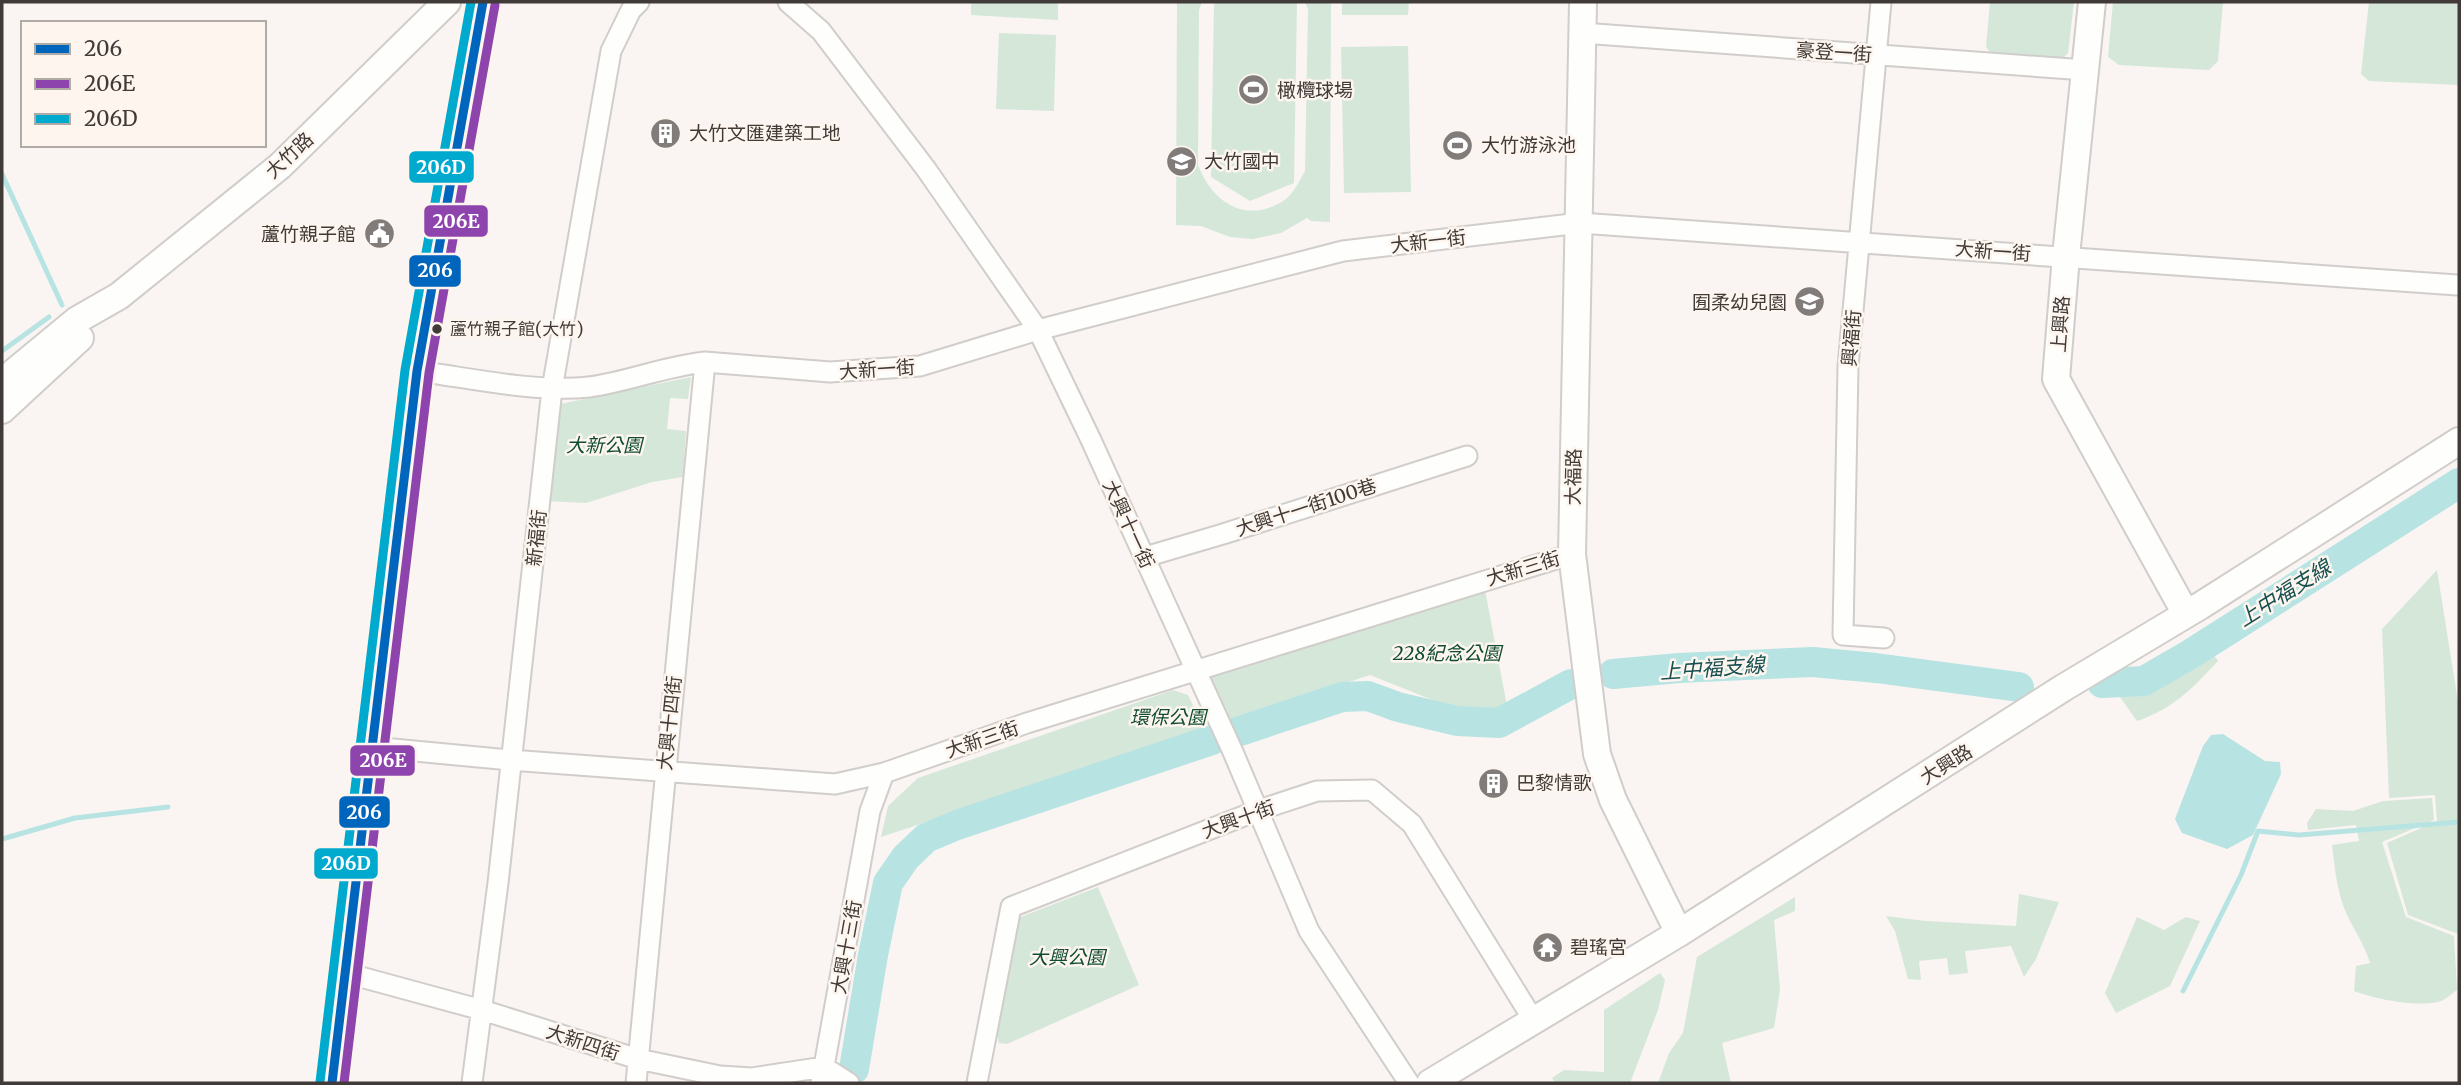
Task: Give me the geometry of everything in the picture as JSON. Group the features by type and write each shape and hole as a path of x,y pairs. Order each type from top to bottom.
{"street":[{"name":"大竹路","path":"2,410 71,348 119,296 280,166 447,2"},
{"path":"332,1083 417,371 484,2"},
{"name":"新福街","path":"472,1083 552,389 611,51 631,10 639,2"},
{"name":"大興十一街","path":"788,2 821,31 926,169 1038,330 1145,557 1259,810 1309,931 1409,1083"},
{"name":"大福路","path":"1583,2 1572,554 1597,754 1613,800 1679,933"},
{"name":"興福街","path":"1881,2 1846,406 1843,635 1884,638"},
{"name":"上興路","path":"2092,2 2056,379 2186,614"},
{"name":"豪登一街","path":"1583,33 2085,69"},
{"name":"大新一街","path":"417,371 552,389 590,387 705,362 830,372 920,366 1038,330 1343,251 1580,223 2458,280"},
{"name":"大竹路","path":"2,382 77,320 119,296"},
{"name":"大興十四街","path":"636,1083 705,362"},
{"name":"大興路","path":"1430,1083 1679,933 2063,688 2459,442"},
{"name":"大興十一街100巷","path":"1145,557 1467,456"},
{"name":"大新三街","path":"372,747 835,784 884,773 1027,723 1572,554"},
{"name":"大興十三街","path":"822,1075 870,811 884,773"},
{"path":"835,784 852,787 863,796 870,811"},
{"name":"大興十街","path":"977,1083 1011,907 1259,810 1317,791 1372,790 1412,824 1534,1021"},
{"name":"大新四街","path":"346,973 482,1010 638,1059 720,1076 752,1078 822,1075"},
{"path":"822,1075 849,1083"}],"green space":[{"path":"971,2 1058,2 1058,20 971,15"},
{"path":"1177,2 1202,2 1199,10 1198,165 1204,178 1220,198 1231,205 1254,211 1268,208 1286,199 1305,171 1308,9 1305,2 1331,2 1330,222 1311,221 1307,218 1281,233 1253,239 1230,237 1201,226 1176,225"},
{"name":"橄欖球場","path":"1297,2 1294,183 1250,201 1211,177 1214,4"},
{"path":"1342,2 1409,2 1408,15 1342,15"},
{"path":"1990,2 2074,2 2068,53 2061,60 1993,56 1986,47"},
{"path":"2113,2 2223,2 2218,61 2209,70 2119,65 2108,57"},
{"path":"2369,2 2459,2 2459,85 2369,81 2361,74"},
{"path":"999,33 1056,35 1054,111 996,109"},
{"path":"1408,46 1411,192 1344,193 1341,47"},
{"name":"大新公園","path":"691,377 688,399 670,398 667,429 686,431 683,477 652,482 586,503 546,501 560,404"},
{"path":"2437,570 2459,708 2458,934 2408,915 2387,843 2437,821 2435,795 2389,798 2382,629"},
{"name":"228紀念公園","path":"1485,590 1507,706 1488,713 1465,713 1370,675 1224,723 1208,692 1213,674"},
{"path":"2203,639 2218,661 2172,704 2137,721 2115,690"},
{"name":"環保公園","path":"1173,690 1188,695 1205,730 881,837 888,806 918,778"},
{"path":"2432,798 2434,820 2382,842 2406,917 2454,936 2457,990 2440,1001 2418,1004 2354,991 2356,966 2370,963 2341,900 2332,845 2359,841 2356,825 2308,830 2307,823 2316,809 2353,811 2383,801"},
{"name":"大興公園","path":"1098,887 1139,985 1007,1044 999,1043 997,1035 1018,918"},
{"path":"2019,894 2059,902 2036,959 2024,977 2011,946 1965,951 1968,973 1949,975 1947,958 1919,961 1921,980 1908,979 1895,931 1886,916 2016,926"},
{"path":"1795,897 1795,911 1774,920 1780,990 1774,1028 1722,1043 1731,1083 1658,1083 1669,1053 1683,1033 1697,957"},
{"path":"2137,917 2164,930 2186,917 2200,921 2170,986 2116,1013 2105,993"},
{"path":"1660,973 1665,980 1658,1010 1630,1083 1555,1083 1552,1078 1564,1070 1604,1072 1604,1010"}],"water":[{"path":"2223,734 2265,761 2280,762 2281,774 2253,835 2227,849 2182,833 2175,819 2203,746 2211,735"}],"waterway":[{"path":"2,174 62,305"},
{"path":"2,351 49,317"},
{"name":"上中福支線","path":"2102,683 2144,681 2459,483"},
{"name":"上中福支線","path":"1613,674 1813,662 2019,687"},
{"path":"1234,733 1342,697 1368,696 1398,707 1457,721 1499,723 1571,684"},
{"path":"854,1069 888,883 906,857 926,838 957,825 1212,740"},
{"path":"2,839 75,818 168,807"},
{"path":"2183,991 2241,875 2258,831 2299,835 2459,822"}],"transit line":[{"name":"206D","path":"320,1082 405,370 471,2"},
{"name":"206","path":"332,1083 417,371 483,2"},
{"name":"206E","path":"344,1083 429,373 495,5"}],"place":[{"name":"橄欖球場","path":"1254,90"},
{"name":"大竹文匯建築工地","path":"666,133"},
{"name":"大竹游泳池","path":"1458,145"},
{"name":"大竹國中","path":"1181,161"},
{"name":"蘆竹親子館","path":"379,234"},
{"name":"囿柔幼兒園","path":"1810,302"},
{"name":"蘆竹親子館(大竹)","path":"437,329"},
{"name":"巴黎情歌","path":"1493,783"},
{"name":"碧瑤宮","path":"1547,947"}]}
